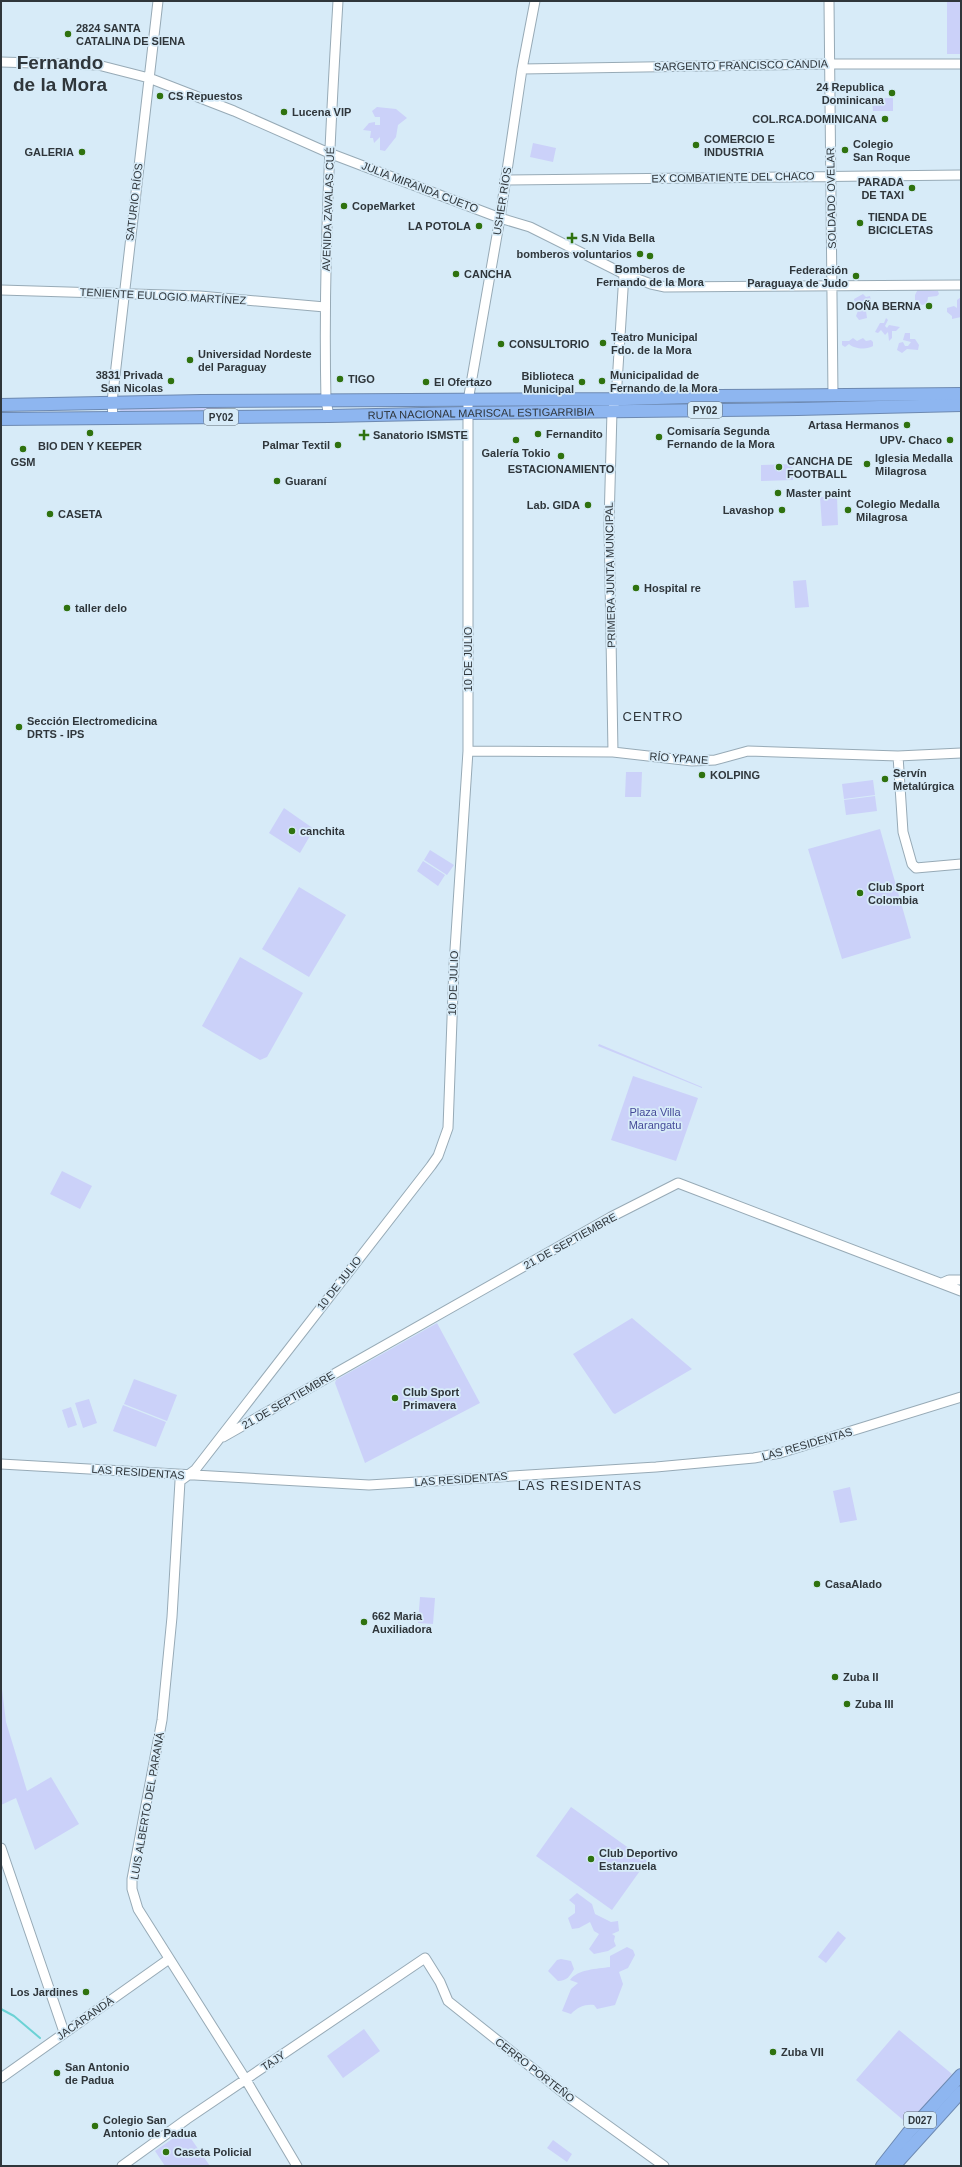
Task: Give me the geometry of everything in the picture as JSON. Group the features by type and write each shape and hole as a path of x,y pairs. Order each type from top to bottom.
{"highway":[{"name":"RUTA NACIONAL MARISCAL ESTIGARRIBIA","path":"1,418 329,416 616,398 961,394"},
{"path":"815,396 816,408"},
{"name":"RUTA NACIONAL MARISCAL ESTIGARRIBIA","path":"1,405 112,402 326,401 612,411 961,405"},
{"name":"D027","path":"882,2166 908,2133 961,2075"},
{"name":"D027","path":"894,2166 961,2092"}],"street":[{"name":"SATURIO RÍOS","path":"112,418 112,402 124,292 158,1"},
{"name":"AVENIDA ZAVALAS CUÉ","path":"329,416 326,401 326,307 329,153 338,1"},
{"name":"USHER RÍOS","path":"468,407 500,218 522,68 535,1"},
{"name":"SOLDADO OVELAR","path":"829,1 833,395"},
{"name":"JULIA MIRANDA CUETO","path":"1,62 98,65 150,78 234,110 329,153 500,218 530,227 624,274 651,284 665,287 961,285"},
{"name":"SARGENTO FRANCISCO CANDIA","path":"522,68 961,64"},
{"name":"EX COMBATIENTE DEL CHACO","path":"505,180 961,175"},
{"name":"PRIMERA JUNTA MUNCIPAL","path":"613,752 609,524 612,411 616,398 624,274"},
{"name":"TENIENTE EULOGIO MARTÍNEZ","path":"1,290 124,292 200,296 326,307"},
{"name":"10 DE JULIO","path":"186,1476 195,1470 431,1166 443,1143 448,1128 453,971 468,750 468,407"},
{"name":"RÍO YPANE","path":"468,750 613,752 692,761 715,760 748,750 898,756 961,753"},
{"path":"898,756 903,832 909,858 916,868 961,864"},
{"name":"21 DE SEPTIEMBRE","path":"218,1440 611,1217 678,1183 961,1291"},
{"name":"21 DE SEPTIEMBRE","path":"942,1283 949,1280 961,1280"},
{"name":"LAS RESIDENTAS","path":"1,1464 118,1470 186,1476 373,1485 648,1468 754,1458 780,1453 961,1397"},
{"name":"LUIS ALBERTO DEL PARANÁ","path":"186,1476 180,1481 172,1617 160,1738 149,1785 132,1889 138,1909 246,2080 297,2166"},
{"path":"1,1848 64,2032"},
{"name":"TAJY","path":"122,2166 425,1958"},
{"name":"CERRO PORTEÑO","path":"425,1958 440,1982 448,2001 571,2099 664,2166"},
{"name":"JACARANDÁ","path":"1,2078 169,1959"}],"green space":[{"path":"947,1 961,1 961,54 947,54"},
{"path":"872,98 893,98 893,111 873,111"},
{"path":"377,107 396,109 407,118 398,125 396,137 385,151 380,150 380,137 374,143 373,138 370,138 371,131 363,130 369,123 375,122 375,125 380,125 380,117 375,117 372,111"},
{"path":"533,143 556,148 553,162 530,157"},
{"path":"918,289 938,291 939,294 937,296 928,297 927,304 922,305 915,300 915,295"},
{"path":"863,294 866,297 870,296 871,301 863,308 866,311 867,318 859,320 856,316 859,308 856,308 854,299"},
{"path":"961,297 961,317 952,319 952,316 947,312 947,308 954,306 957,308 957,300"},
{"path":"886,318 888,320 885,326 887,328 889,325 900,327 896,331 892,331 892,338 889,341 888,332 885,335 881,330 878,333 875,332 880,323 884,323"},
{"path":"905,333 910,333 910,339 915,339 919,345 918,350 907,349 902,353 897,350 899,343 903,342 905,346 908,346 911,342 903,340"},
{"path":"853,338 857,341 863,338 866,341 871,340 873,342 873,346 861,348 851,346 849,344 845,347 842,345 842,341 849,341"},
{"path":"208,407 237,410 317,410 120,411 121,408"},
{"path":"792,464 793,480 761,481 761,465"},
{"path":"837,496 838,525 822,526 820,497"},
{"path":"806,580 809,607 795,608 793,581"},
{"path":"626,772 642,772 641,797 625,797"},
{"path":"873,780 875,795 844,799 842,784"},
{"path":"875,796 877,811 846,815 844,800"},
{"name":"canchita","path":"284,808 314,829 300,853 269,833"},
{"name":"Club Sport Colombia","path":"880,829 911,938 842,959 808,849"},
{"path":"430,850 454,865 447,875 424,860"},
{"path":"423,861 445,875 438,886 417,871"},
{"path":"299,887 346,915 309,977 262,949"},
{"path":"240,957 303,993 267,1057 260,1060 202,1026"},
{"path":"599,1044 702,1087 702,1088 598,1046"},
{"name":"Plaza Villa Marangatu","path":"633,1076 698,1098 676,1161 611,1140"},
{"path":"62,1171 92,1186 80,1209 50,1194"},
{"path":"632,1318 692,1369 615,1414 573,1354"},
{"path":"437,1323 480,1403 365,1463 335,1383 336,1380"},
{"path":"134,1379 177,1395 167,1421 124,1404"},
{"path":"89,1399 97,1423 83,1428 75,1403"},
{"path":"123,1405 166,1422 156,1447 113,1431"},
{"path":"71,1407 77,1425 68,1428 62,1410"},
{"path":"850,1487 857,1520 840,1523 833,1491"},
{"path":"420,1597 435,1598 433,1624 418,1623"},
{"path":"1,1681 6,1722 27,1791 51,1777 79,1824 35,1850 16,1798 1,1805"},
{"name":"Club Deportivo Estanzuela","path":"571,1807 647,1861 612,1910 536,1856"},
{"path":"577,1893 592,1904 595,1914 611,1922 618,1921 619,1931 612,1934 615,1936 614,1941 616,1946 608,1951 594,1954 589,1949 599,1934 594,1931 590,1922 579,1928 572,1929 568,1918 575,1913 575,1905 569,1900"},
{"path":"838,1931 846,1938 826,1963 818,1957"},
{"path":"627,1947 633,1950 635,1955 628,1968 619,1972 623,1984 615,2005 597,2009 594,2005 585,2006 579,2008 571,2014 562,2011 571,1989 578,1983 570,1980 573,1976 588,1970 610,1967 610,1956"},
{"path":"561,1959 571,1961 574,1969 568,1978 558,1981 548,1971 557,1960"},
{"path":"364,2029 380,2051 343,2078 327,2056"},
{"path":"899,2030 952,2074 909,2125 856,2080"},
{"path":"185,2130 210,2166 165,2166 155,2151"},
{"path":"553,2140 572,2154 567,2162 547,2148"}],"waterway":[{"path":"1,2009 14,2016 40,2038"}],"place":[{"name":"2824 SANTA CATALINA DE SIENA","path":"68,34"},
{"name":"24 Republica Dominicana","path":"892,93"},
{"name":"CS Repuestos","path":"160,96"},
{"name":"Lucena VIP","path":"284,112"},
{"name":"COL.RCA.DOMINICANA","path":"885,119"},
{"name":"COMERCIO E INDUSTRIA","path":"696,145"},
{"name":"Colegio San Roque","path":"845,150"},
{"name":"GALERIA","path":"82,152"},
{"name":"PARADA DE TAXI","path":"912,188"},
{"name":"CopeMarket","path":"344,206"},
{"name":"TIENDA DE BICICLETAS","path":"860,223"},
{"name":"LA POTOLA","path":"479,226"},
{"name":"S.N Vida Bella","path":"572,238"},
{"name":"bomberos voluntarios","path":"640,254"},
{"name":"Bomberos de Fernando de la Mora","path":"650,256"},
{"name":"CANCHA","path":"456,274"},
{"name":"Federación Paraguaya de Judo","path":"856,276"},
{"name":"DOÑA BERNA","path":"929,306"},
{"name":"Teatro Municipal Fdo. de la Mora","path":"603,343"},
{"name":"CONSULTORIO","path":"501,344"},
{"name":"Universidad Nordeste del Paraguay","path":"190,360"},
{"name":"TIGO","path":"340,379"},
{"name":"3831 Privada San Nicolas","path":"171,381"},
{"name":"Municipalidad de Fernando de la Mora","path":"602,381"},
{"name":"El Ofertazo","path":"426,382"},
{"name":"Biblioteca Municipal","path":"582,382"},
{"name":"Artasa Hermanos","path":"907,425"},
{"name":"BIO DEN Y KEEPER","path":"90,433"},
{"name":"Fernandito","path":"538,434"},
{"name":"Sanatorio ISMSTE","path":"364,435"},
{"name":"Comisaría Segunda Fernando de la Mora","path":"659,437"},
{"name":"Galería Tokio","path":"516,440"},
{"name":"UPV- Chaco","path":"950,440"},
{"name":"Palmar Textil","path":"338,445"},
{"name":"GSM","path":"23,449"},
{"name":"ESTACIONAMIENTO","path":"561,456"},
{"name":"Iglesia Medalla Milagrosa","path":"867,464"},
{"name":"CANCHA DE FOOTBALL","path":"779,467"},
{"name":"Guaraní","path":"277,481"},
{"name":"Master paint","path":"778,493"},
{"name":"Lab. GIDA","path":"588,505"},
{"name":"Lavashop","path":"782,510"},
{"name":"Colegio Medalla Milagrosa","path":"848,510"},
{"name":"CASETA","path":"50,514"},
{"name":"Hospital re","path":"636,588"},
{"name":"taller delo","path":"67,608"},
{"name":"Sección Electromedicina DRTS - IPS","path":"19,727"},
{"name":"KOLPING","path":"702,775"},
{"name":"Servín Metalúrgica","path":"885,779"},
{"name":"canchita","path":"292,831"},
{"name":"Club Sport Colombia","path":"860,893"},
{"name":"Club Sport Primavera","path":"395,1398"},
{"name":"CasaAlado","path":"817,1584"},
{"name":"662 Maria Auxiliadora","path":"364,1622"},
{"name":"Zuba II","path":"835,1677"},
{"name":"Zuba III","path":"847,1704"},
{"name":"Club Deportivo Estanzuela","path":"591,1859"},
{"name":"Los Jardines","path":"86,1992"},
{"name":"Zuba VII","path":"773,2052"},
{"name":"San Antonio de Padua","path":"57,2073"},
{"name":"Colegio San Antonio de Padua","path":"95,2126"},
{"name":"Caseta Policial","path":"166,2152"}],"district":[{"name":"Fernando de la Mora","path":"60,73"},
{"name":"CENTRO","path":"653,716"},
{"name":"LAS RESIDENTAS","path":"580,1485"}]}
